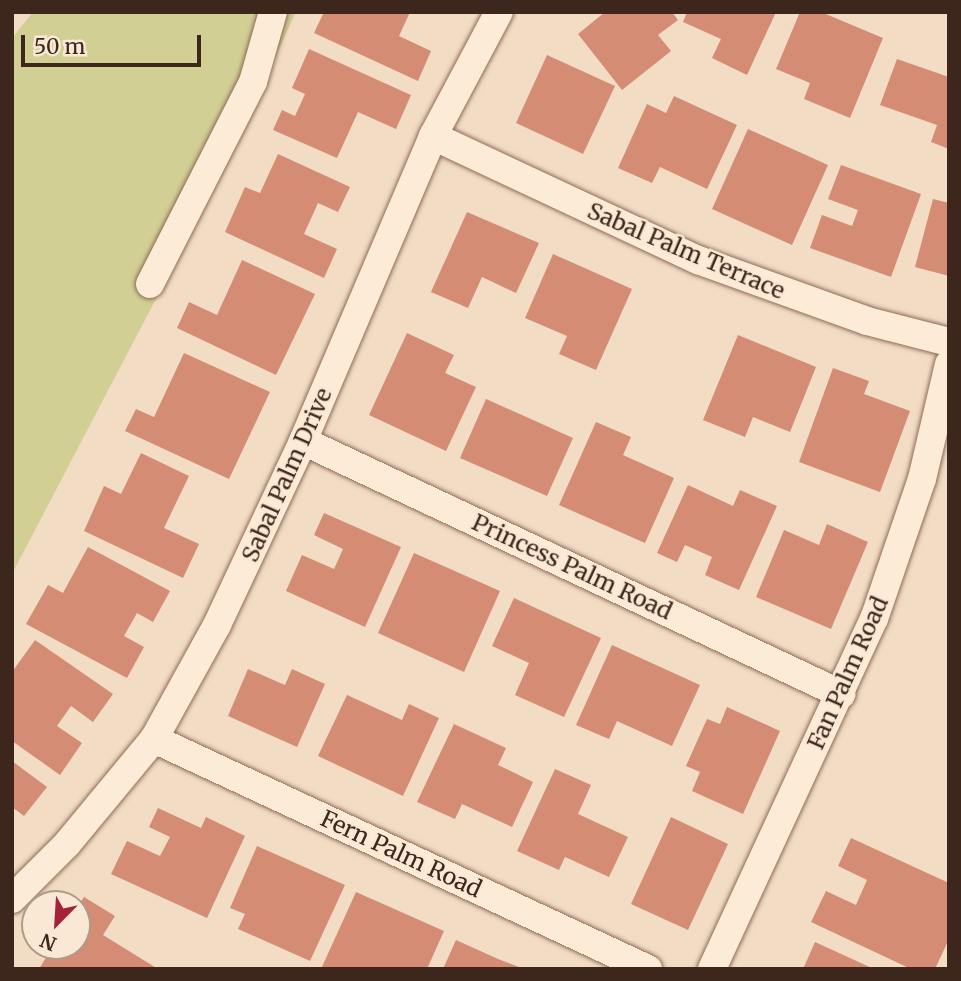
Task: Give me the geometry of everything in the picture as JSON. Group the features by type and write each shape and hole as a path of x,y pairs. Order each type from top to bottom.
{"street":[{"path":"150,284 253,82 274,12"},
{"name":"Sabal Palm Drive","path":"12,899 67,844 154,739 239,582 433,136 474,50 499,12"},
{"name":"Sabal Palm Terrace","path":"433,136 698,260 855,317 949,342"},
{"name":"Fan Palm Road","path":"712,969 841,694 905,537 949,364"},
{"name":"Princess Palm Road","path":"303,440 841,694"},
{"name":"Fern Palm Road","path":"154,739 648,969"}],"shaded area":[{"path":"33,12 296,12 225,167 12,574 12,38"}],"building":[{"path":"324,12 410,12 399,36 431,51 418,81 314,33"},
{"path":"605,12 672,12 678,20 658,35 671,51 622,90 578,34"},
{"path":"687,12 776,12 747,75 712,58 721,39 683,22"},
{"path":"800,12 821,12 883,38 850,118 804,99 810,83 776,69"},
{"path":"309,49 411,95 396,129 358,112 337,158 273,130 282,110 295,116 305,94 292,88"},
{"path":"547,55 615,86 583,154 516,123"},
{"path":"897,59 949,77 949,149 931,142 937,125 880,105"},
{"path":"674,96 737,125 707,189 660,167 652,183 618,168 647,104 666,113"},
{"path":"748,129 828,165 792,245 712,209"},
{"path":"278,154 350,187 338,212 318,203 304,234 337,249 324,278 225,232 245,187 260,193"},
{"path":"841,165 921,194 891,277 810,248 822,215 852,226 858,210 828,199"},
{"path":"933,199 949,203 949,276 915,267"},
{"path":"467,212 539,243 516,293 482,277 468,308 431,292"},
{"path":"553,254 632,289 596,370 559,354 567,336 525,318"},
{"path":"242,260 315,294 276,375 177,328 189,302 217,315"},
{"path":"407,333 454,355 445,373 476,387 446,451 369,415"},
{"path":"738,335 816,367 790,432 753,417 745,437 703,420"},
{"path":"184,353 270,392 229,479 125,431 136,409 154,417"},
{"path":"833,368 869,381 864,394 910,411 880,492 799,462"},
{"path":"486,399 573,438 547,496 460,458"},
{"path":"596,422 631,437 623,455 674,478 645,543 559,505"},
{"path":"141,453 189,476 164,528 199,544 183,578 84,531 104,486 121,494"},
{"path":"688,485 733,506 740,490 777,506 739,590 705,575 712,557 685,545 677,562 657,553"},
{"path":"324,513 401,547 365,627 286,591 302,555 334,569 343,549 314,535"},
{"path":"827,524 868,542 831,629 756,597 784,530 819,545"},
{"path":"88,547 170,591 153,622 137,613 124,636 144,647 127,678 26,624 48,585 63,593"},
{"path":"414,553 500,591 464,672 378,633"},
{"path":"514,598 601,638 564,717 515,695 529,663 492,646"},
{"path":"35,640 113,694 93,722 71,706 57,726 82,743 60,775 12,741 12,672"},
{"path":"612,645 700,685 672,746 617,721 609,739 576,725"},
{"path":"248,669 285,685 292,669 325,684 297,747 228,716"},
{"path":"347,695 402,720 409,704 439,718 403,796 318,756"},
{"path":"727,707 780,731 743,814 692,791 700,772 686,766 707,719 720,724"},
{"path":"454,724 506,748 498,765 533,782 512,827 462,804 455,819 417,802"},
{"path":"12,761 47,787 24,816 12,807"},
{"path":"555,769 591,785 578,814 628,837 609,877 565,857 559,870 517,851"},
{"path":"158,808 201,828 206,817 245,836 207,918 111,874 127,841 160,856 170,837 149,827"},
{"path":"671,817 728,844 688,930 631,904"},
{"path":"851,838 949,883 949,939 935,969 911,969 811,922 826,891 856,905 867,880 838,866"},
{"path":"257,846 345,885 310,961 238,929 245,914 230,908"},
{"path":"356,892 444,931 427,969 321,969"},
{"path":"91,901 115,916 103,935 158,969 39,969 44,960 91,960"},
{"path":"456,940 498,959 524,969 443,969"},
{"path":"815,942 874,969 803,969"}]}
